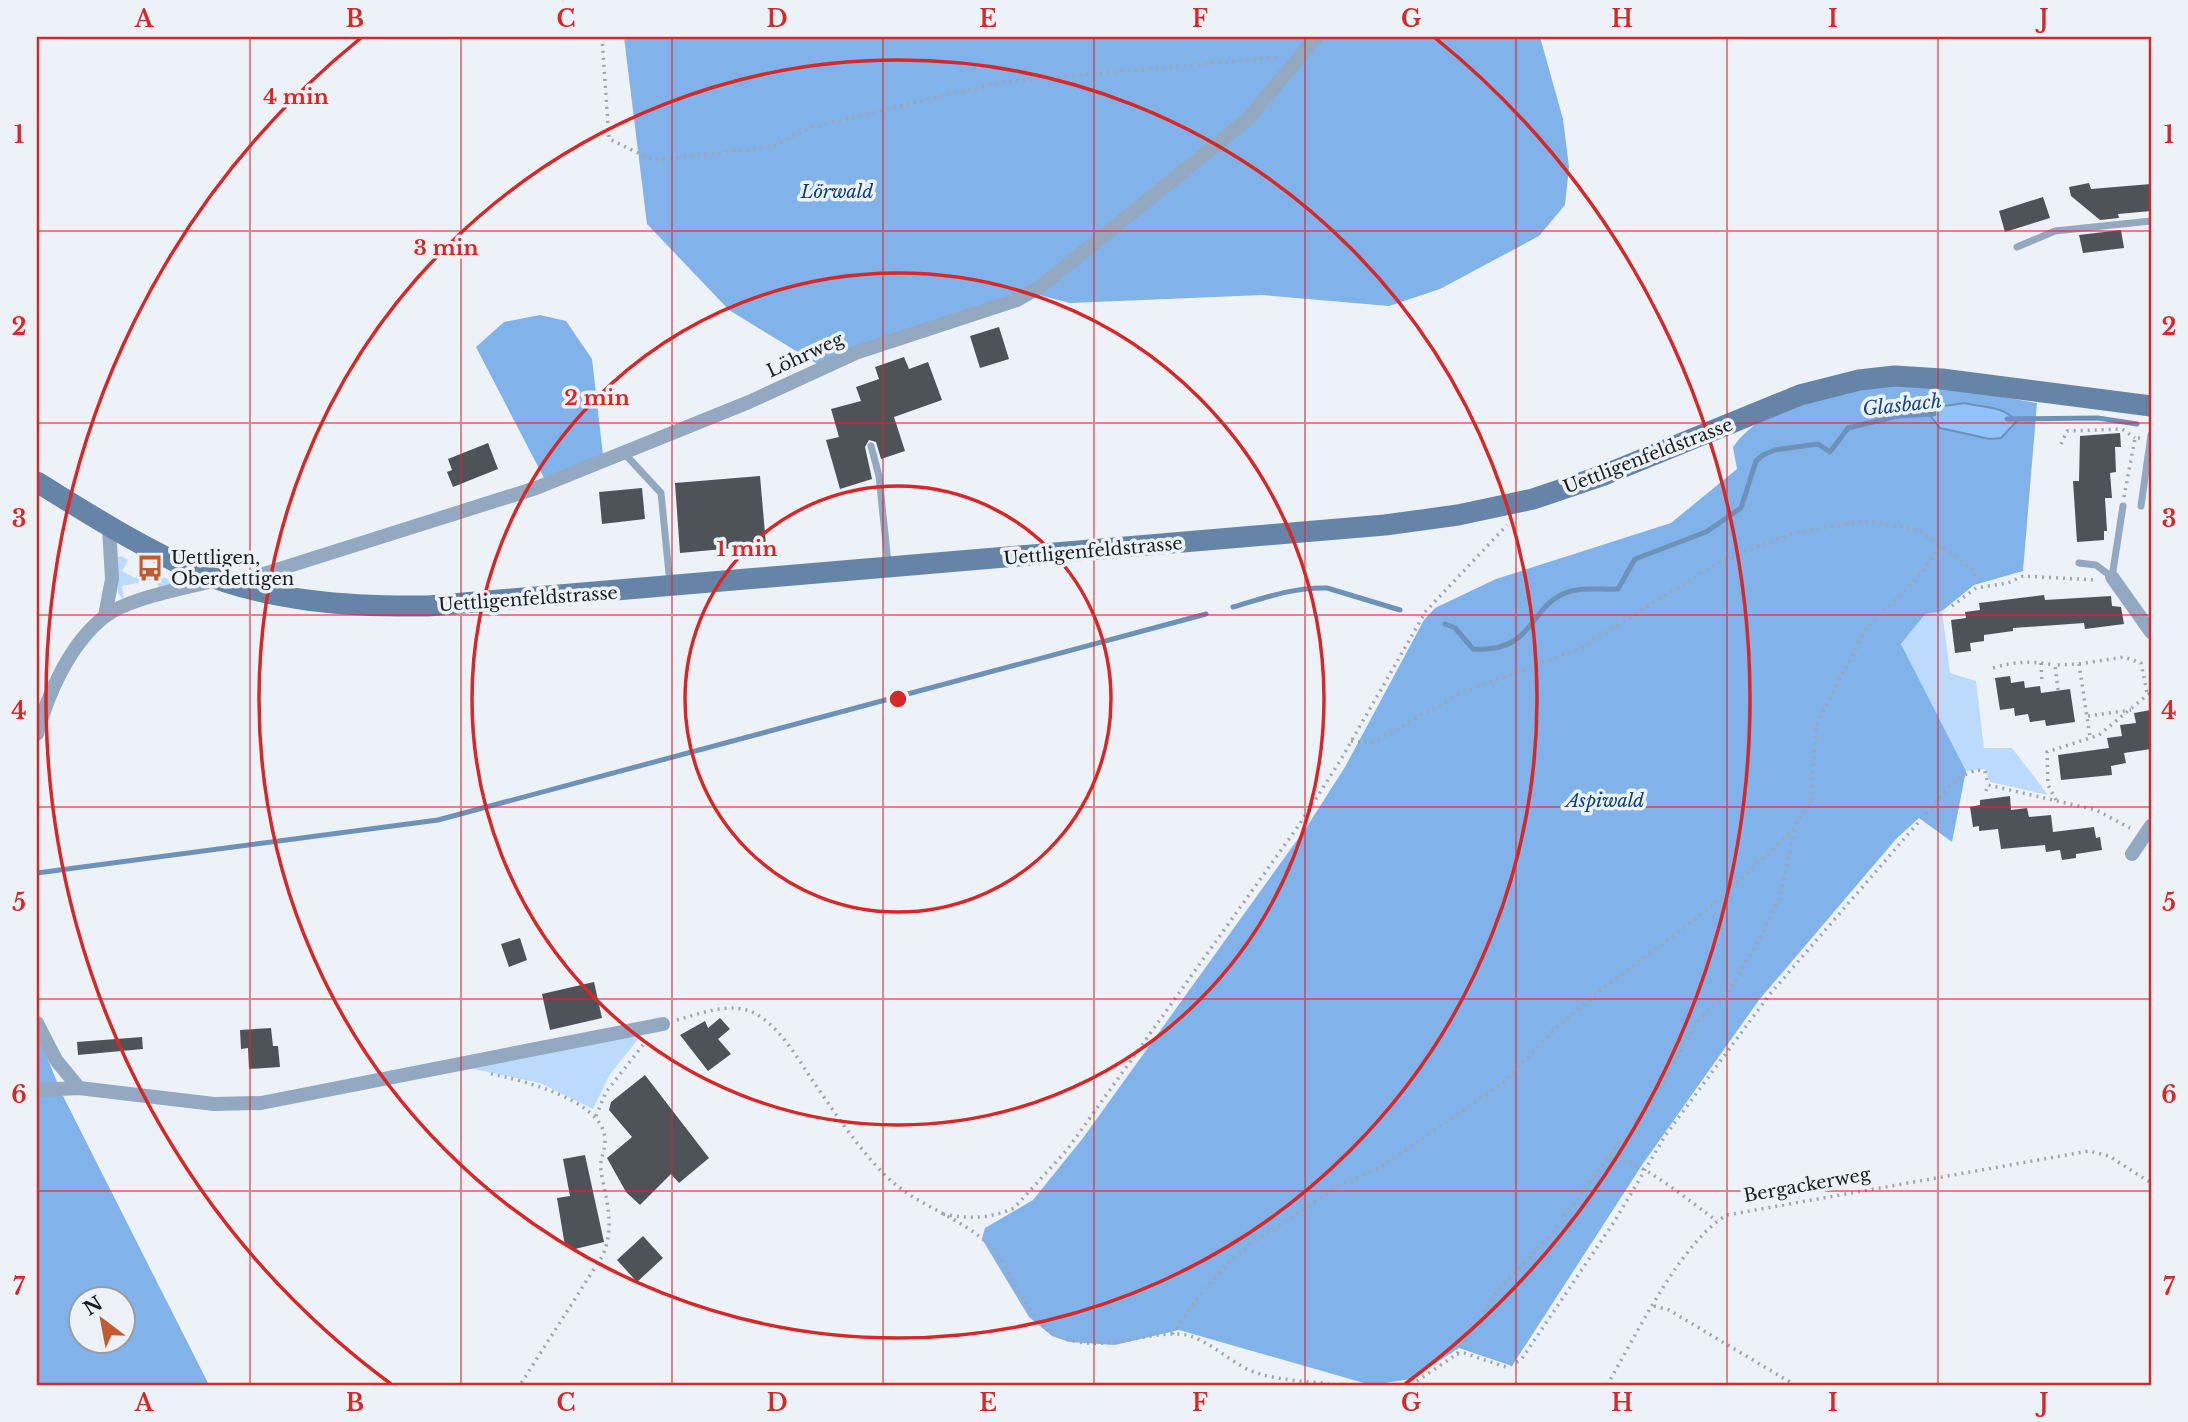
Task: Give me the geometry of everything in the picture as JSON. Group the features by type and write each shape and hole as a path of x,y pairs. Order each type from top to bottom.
{"main road":[{"name":"Uettligenfeldstrasse","path":"37,482 155,552 226,581 303,600 366,607 428,606 888,569 1385,525 1458,515 1533,499 1604,475 1800,396 1840,383 1877,377 1942,379 2151,406"}],"street":[{"name":"Löhrweg","path":"105,616 146,600 226,581 500,500 749,402 858,352 1017,300 1040,287 1248,119 1316,37"},
{"path":"37,734 61,674 105,616 113,579 109,527"},
{"path":"2113,579 2151,632"},
{"path":"2132,853 2147,832"},
{"path":"37,1023 56,1060 79,1088"},
{"path":"37,1090 79,1088 214,1104 261,1103 663,1024"}],"lane":[{"path":"2017,247 2055,231 2151,221"},
{"path":"2141,506 2151,438"},
{"path":"871,446 879,476 888,569"},
{"path":"624,453 661,493 671,588"},
{"path":"2113,579 2123,506"},
{"path":"2079,563 2096,565 2113,579"}],"path":[{"path":"602,37 609,139 653,160 771,147 812,127 1002,82 1303,55"},
{"path":"2061,444 2067,431 2122,429 2135,438 2151,438"},
{"path":"2123,506 2135,438"},
{"path":"943,1214 976,1218 1002,1214 1025,1199 1067,1150 1300,825 1426,611 1533,499"},
{"path":"1351,741 1372,743 1459,694 1581,648 1721,561 1771,539 1849,523 1872,522 1919,530 1972,569 1980,587"},
{"path":"1172,1334 1199,1296 1230,1261 1253,1242 1341,1185 1382,1166 1503,1083 1592,997 1707,910 1796,824 1811,802 1816,725 1866,628 1918,578 1941,546"},
{"path":"1952,606 1980,587 2008,583 2023,576 2113,579"},
{"path":"1993,668 2011,662 2080,664 2124,657 2141,663 2149,693 2133,709 2099,735 2047,752 2048,785 2056,800"},
{"path":"2041,663 2042,684"},
{"path":"2080,664 2091,737"},
{"path":"2055,665 2058,690"},
{"path":"2088,716 2133,709"},
{"path":"1457,1354 1464,1353 1506,1367 1521,1360 1668,1133 1770,995 1960,777 1976,770 1986,772 1986,791"},
{"path":"1988,785 2106,814 2147,832"},
{"path":"1411,1385 1457,1354 1498,1290 1551,1235 1620,1142 1635,1132 1697,1022 1729,991 1762,934 1780,897 1796,824"},
{"path":"596,1116 606,1092 626,1063 663,1024 728,1007 743,1008 758,1015 787,1043 835,1113 886,1176 910,1198 943,1214 991,1247 1030,1309 1053,1333 1065,1338 1115,1343 1172,1334 1198,1340 1258,1374 1335,1385"},
{"path":"486,1074 540,1087 596,1116 605,1140 599,1161 611,1222 611,1236 603,1255 520,1385"},
{"name":"Bergackerweg","path":"1607,1385 1653,1305 1693,1246 1717,1221 1727,1215 2071,1152 2100,1152 2151,1183"},
{"path":"1609,1159 1618,1157 1644,1170 1717,1221"},
{"path":"1653,1305 1669,1310 1795,1385"}],"shaded area":[{"path":"1965,403 1999,410 2016,422 2001,438 1990,439 1940,428 1929,414 1944,406"},
{"path":"118,557 128,560 122,571 135,578 142,567 178,584 159,589 156,579 122,586 124,599 118,593"},
{"path":"1942,611 1950,673 1976,681 1984,748 2012,748 2048,795 1990,782 1985,769 1966,771 1901,644 1925,613"},
{"path":"644,1032 610,1074 593,1109 540,1083 469,1068"}],"green space":[{"name":"Lörwald","path":"624,37 1540,37 1563,119 1569,167 1565,205 1539,236 1440,289 1389,306 1262,295 1070,303 1039,295 819,365 729,310 647,224"},
{"path":"540,315 566,321 592,359 603,455 544,478 476,347 504,322"},
{"name":"Aspiwald","path":"1886,385 1939,386 2037,403 2023,571 1974,585 1942,611 1925,614 1901,644 1966,771 1952,842 1919,818 1896,839 1759,1000 1642,1165 1512,1366 1459,1348 1411,1379 1371,1385 1179,1330 1115,1345 1069,1342 1052,1336 1029,1317 982,1239 985,1228 1033,1200 1083,1138 1308,825 1345,767 1424,620 1435,608 1496,579 1671,523 1737,469 1733,447 1763,419 1802,402"},
{"path":"37,1033 62,1094 209,1385 37,1385"}],"building":[{"path":"2089,183 2091,189 2151,184 2151,211 2118,214 2119,218 2100,220 2071,196 2069,187"},
{"path":"2043,197 2050,218 2005,232 1999,211"},
{"path":"2121,230 2124,248 2083,253 2079,235"},
{"path":"999,327 1009,359 980,368 970,336"},
{"path":"904,357 909,369 928,362 942,400 894,417 905,451 881,459 876,442 869,440 865,447 872,479 840,489 826,440 839,437 831,409 861,401 856,387 879,379 875,367"},
{"path":"2120,433 2121,447 2115,447 2116,472 2110,473 2112,498 2105,498 2107,531 2104,531 2104,540 2077,542 2073,481 2079,481 2080,436"},
{"path":"488,443 498,469 453,487 447,472 452,470 448,459"},
{"path":"760,476 766,545 680,553 675,483"},
{"path":"642,488 645,519 602,524 599,492"},
{"path":"2044,595 2045,600 2111,596 2112,606 2121,607 2124,624 2085,629 2084,623 2013,628 2013,631 1984,635 1984,641 1970,643 1971,651 1955,653 1951,620 1966,618 1965,612 1980,610 1979,603"},
{"path":"2010,676 2011,683 2024,681 2025,688 2040,686 2041,693 2070,689 2075,722 2046,726 2045,720 2030,722 2028,714 2015,716 2014,708 2000,710 1995,678"},
{"path":"2151,710 2151,749 2124,753 2126,763 2111,766 2112,775 2061,780 2058,755 2109,748 2107,738 2122,736 2120,725 2136,723 2134,713"},
{"path":"2010,796 2011,810 2027,808 2029,817 2051,815 2053,832 2094,827 2096,838 2100,837 2102,850 2076,854 2076,858 2062,860 2060,850 2046,852 2045,845 2001,849 1998,829 1979,831 1979,826 1973,827 1970,807 1980,805 1980,800"},
{"path":"520,938 527,960 509,967 501,944"},
{"path":"594,982 602,1018 550,1030 542,994"},
{"path":"720,1018 730,1029 718,1039 731,1054 708,1071 680,1035 705,1021 708,1028"},
{"path":"271,1028 273,1046 278,1046 280,1067 249,1069 248,1048 241,1049 240,1030"},
{"path":"142,1037 143,1049 78,1055 77,1042"},
{"path":"645,1075 709,1158 679,1183 671,1174 640,1205 626,1192 607,1158 632,1137 609,1110 611,1102"},
{"path":"585,1155 604,1242 575,1249 565,1246 557,1198 570,1196 563,1159"},
{"path":"643,1236 663,1258 637,1282 617,1260"}],"waterway":[{"name":"Glasbach","path":"1445,624 1455,628 1473,649 1507,644 1519,638 1543,610 1563,594 1583,589 1618,589 1635,559 1706,532 1741,508 1756,461 1763,455 1775,450 1818,444 1830,452 1848,428 1898,416 1934,414"},
{"name":"Glasbach","path":"2007,419 2098,418 2137,424"},
{"path":"1233,607 1291,591 1327,588 1400,610"},
{"path":"37,873 438,820 1206,614"}],"place":[{"name":"Uettligen, Oberdettigen","path":"150,568"}]}
